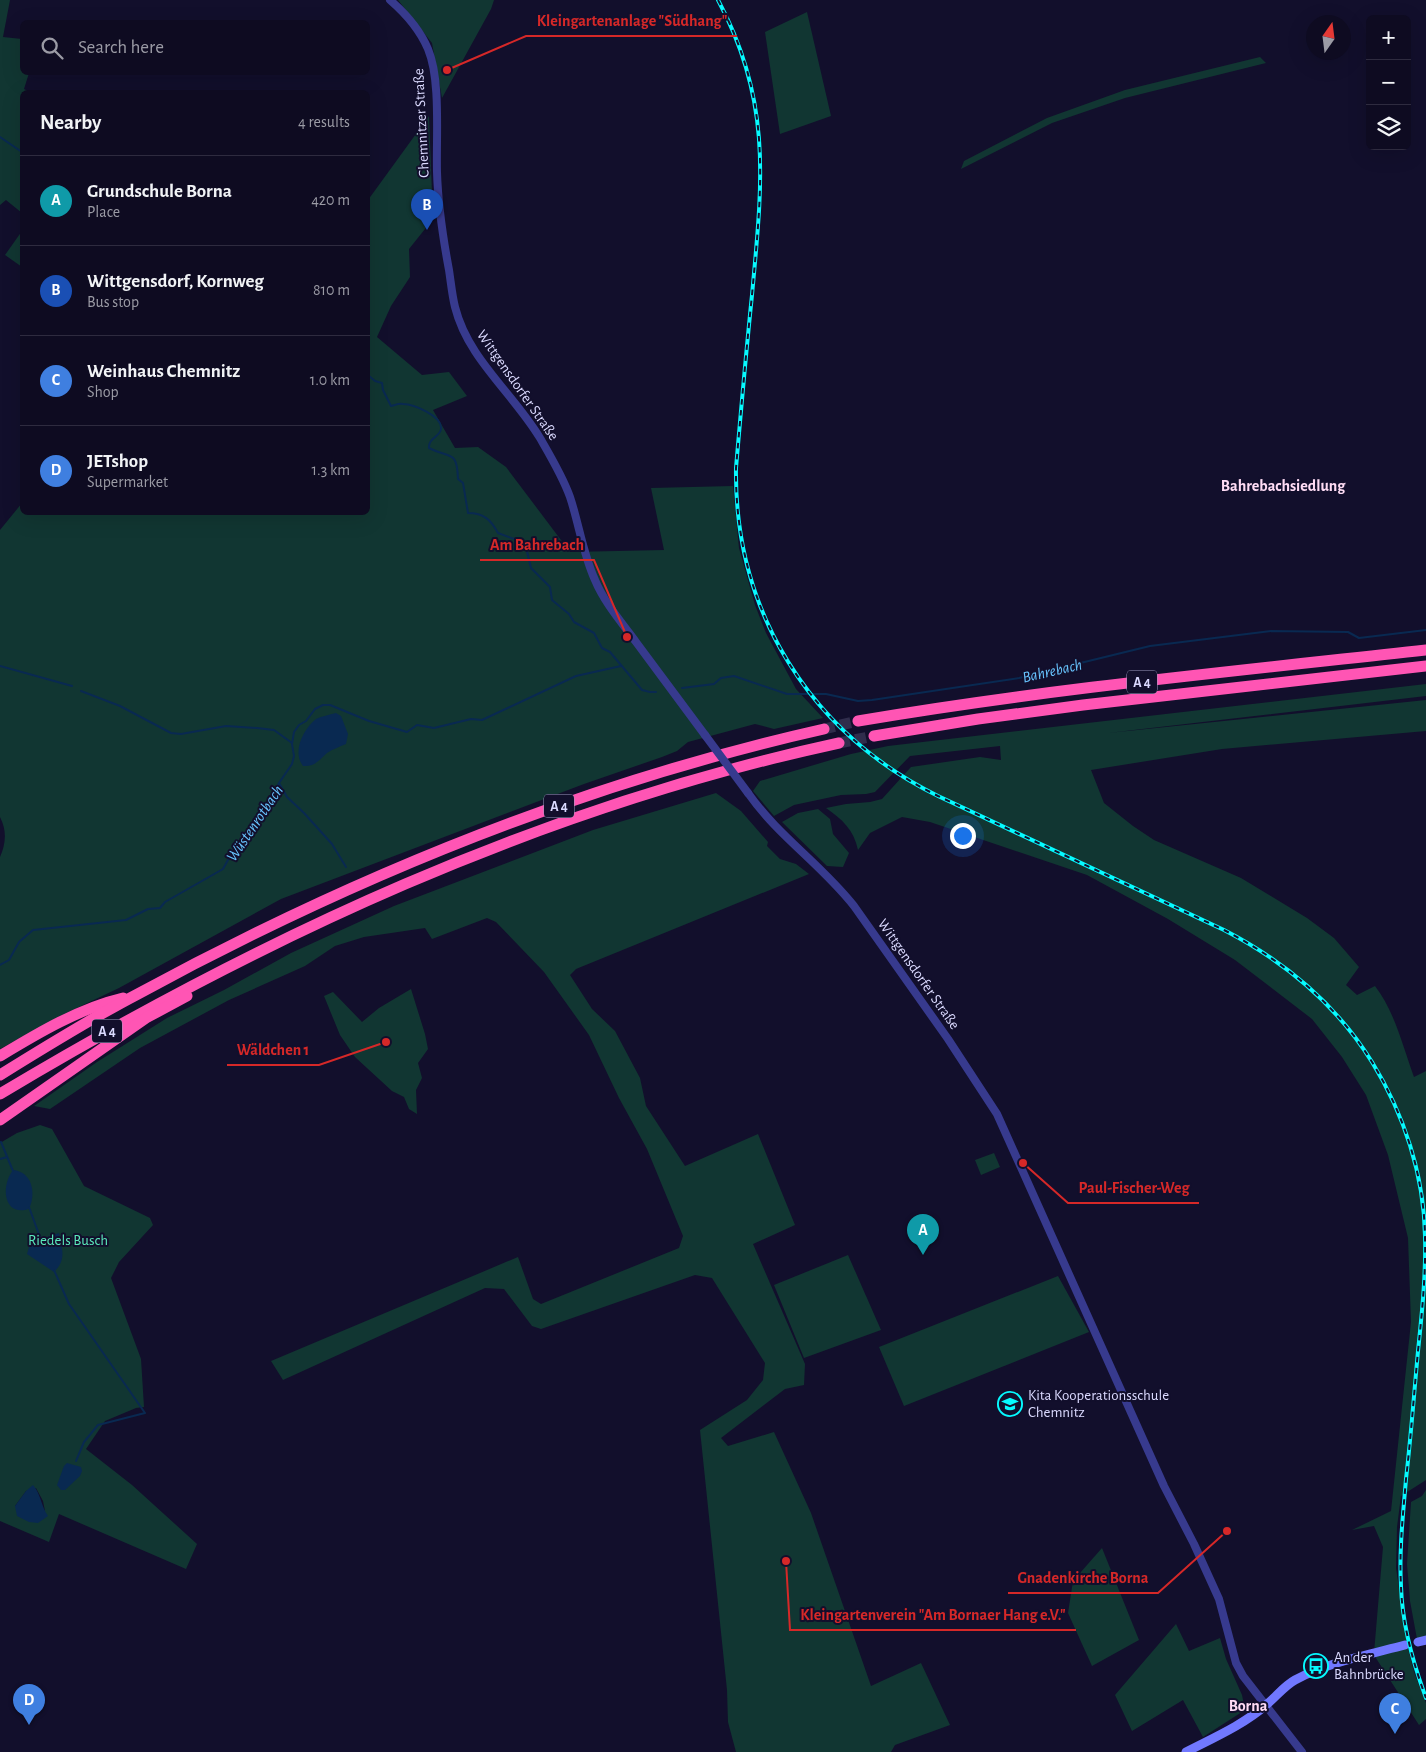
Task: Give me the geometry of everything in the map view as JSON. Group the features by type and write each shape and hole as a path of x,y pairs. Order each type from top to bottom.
{"highway":[{"name":"A 4","path":"858,722 974,702 1426,650"},
{"name":"A 4","path":"874,736 978,718 1426,666"},
{"name":"A 4","path":"0,1075 134,995 304,910 413,862 518,820 610,788 732,751 824,729"},
{"name":"A 4","path":"0,1094 141,1012 215,972 293,934 398,887 564,821 722,771 839,743"},
{"path":"0,1120 139,1023 200,988 215,972"},
{"path":"0,1056 105,1002 134,995"}],"main road":[{"path":"1186,1752 1266,1706 1292,1681 1347,1661 1405,1645"}],"street":[{"name":"Chemnitzer Straße","path":"390,0 408,18 421,36 428,49 432,64 436,109 437,175 447,258"},
{"name":"Wittgensdorfer Straße","path":"447,258 455,307 463,330 474,350 540,437 560,474 570,498 592,574 599,589 624,626 771,823 837,886 854,906 948,1039 997,1114 1161,1478 1219,1599 1236,1663 1251,1689 1302,1752"}],"green space":[{"path":"0,0 10,0 3,37 20,39 20,75 28,75 24,89 26,90 20,90 20,211 6,200 0,205"},
{"path":"398,0 494,0 491,9 442,98 432,43"},
{"path":"807,12 831,116 780,134 765,32"},
{"path":"1260,57 1266,63 1125,98 1052,123 961,169 964,161 1047,118 1125,90"},
{"path":"429,116 433,219 409,249 410,277 391,306 377,337 422,375 449,372 467,396 433,410 455,448 478,447 506,467 570,552 664,550 651,488 733,486 739,548 755,605 766,633 796,689 823,718 774,729 755,724 688,742 677,751 662,757 584,784 281,899 119,988 60,1016 0,1049 0,857 5,837 0,817 0,530 20,505 20,515 370,515 370,197"},
{"path":"20,234 20,266 5,255"},
{"path":"1426,684 1426,696 1108,733 1426,700 1426,731 1222,749 1091,770 1104,803 1133,826 1154,840 1241,878 1307,918 1334,938 1359,967 1346,985 1357,995 1375,986 1393,1018 1414,1077 1426,1071 1426,1480 1401,1496 1397,1527 1396,1568 1407,1642 1374,1653 1383,1547 1374,1526 1352,1530 1391,1511 1411,1322 1408,1238 1388,1155 1366,1095 1342,1057 1312,1019 1235,960 1168,919 1087,875 930,822 902,817 870,833 858,850 854,837 847,826 826,808 882,799 911,767 980,757 1001,760 1000,746 910,756 875,792 841,795 794,805 774,816 753,791 760,781 851,754 888,746"},
{"path":"716,793 741,811 768,842 767,846 780,859 796,864 809,874 576,969 570,975 592,1009 615,1031 640,1078 646,1106 685,1166 758,1134 795,1225 753,1244 805,1364 804,1385 785,1389 721,1438 728,1446 774,1432 811,1513 871,1686 921,1663 950,1725 895,1745 891,1752 736,1752 728,1722 727,1690 700,1430 747,1400 763,1380 765,1363 712,1278 695,1275 541,1329 532,1326 504,1289 485,1288 283,1380 271,1361 518,1257 533,1299 541,1304 679,1248 683,1236 647,1149 619,1098 589,1035 544,972 496,922 487,918 432,939 425,928 364,937 335,946 305,966 229,1000 140,1048 50,1109 34,1106 97,1062 167,1018 224,990 291,953 394,906 593,830"},
{"path":"818,809 830,819 833,834 849,853 843,867 827,866 782,822 798,813"},
{"path":"411,989 428,1049 418,1063 422,1078 416,1090 417,1114 409,1109 404,1097 392,1091 355,1057 340,1035 324,996 333,992 362,1022 379,1008"},
{"name":"Riedels Busch","path":"40,1125 52,1129 84,1186 150,1218 153,1225 119,1262 111,1278 141,1359 144,1407 136,1408 105,1421 86,1449 132,1485 197,1544 186,1569 59,1514 49,1542 0,1521 0,1143 17,1133","holes":["36,1488 43,1501 45,1511 15,1506 26,1491"]},
{"path":"994,1153 1000,1167 981,1175 975,1160"},
{"path":"848,1255 881,1330 804,1358 774,1285"},
{"path":"1058,1276 1089,1332 904,1406 879,1347"},
{"path":"1426,1490 1426,1636 1417,1639 1410,1601 1407,1564 1411,1502 1422,1496"},
{"path":"1102,1548 1139,1640 1092,1666 1068,1613 1073,1581"},
{"path":"1176,1624 1189,1651 1220,1638 1226,1659 1242,1695 1245,1710 1203,1737 1183,1700 1132,1731 1115,1695"},
{"path":"1408,1648 1414,1672 1426,1703 1426,1719 1419,1725 1374,1655"}],"water":[{"path":"336,713 341,716 348,734 346,744 327,753 314,764 303,766 300,760 299,748 303,735 316,719"},
{"path":"13,1170 20,1172 29,1179 32,1197 29,1209 14,1209 7,1199 6,1184"},
{"path":"59,1233 62,1259 54,1272 27,1254 29,1247 41,1239"},
{"path":"67,1463 81,1467 82,1471 80,1476 65,1490 61,1490 57,1485"},
{"path":"33,1485 48,1516 38,1523 29,1522 17,1516 15,1506"}],"waterway":[{"name":"Bahrebach","path":"0,137 20,151"},
{"name":"Bahrebach","path":"370,377 382,383 383,390 391,406 400,404 413,406 432,415 437,420 441,429 439,434 430,442 429,448 451,456 454,459 458,479 463,483 468,513 483,516 493,524 498,533 525,543 531,568 550,587 552,600 569,614 574,622 594,633 602,648 610,652 642,690 656,692"},
{"name":"Bahrebach","path":"682,688 714,684 721,678 734,676 787,694 826,694 858,701 872,700 1019,678 1150,646 1271,631 1348,632 1359,638 1426,630"},
{"path":"0,666 72,686"},
{"name":"Wüstenrotbach","path":"0,965 9,960 19,942 33,930 126,920 148,909 160,908 165,902 223,869 234,849 261,818 279,783 292,764 294,732 315,709 323,705 330,705 369,721 407,732 417,725 434,728 471,719 482,720 576,676 621,666"},
{"path":"81,691 120,706 171,733 181,734 226,726 257,728 274,730 292,743"},
{"path":"279,783 287,797 332,844 346,867"},
{"path":"1,1142 13,1171"},
{"path":"0,1159 7,1157"},
{"path":"29,1207 41,1240"},
{"path":"54,1270 69,1304 145,1413 98,1425 84,1442 76,1461"}],"tunnel":[{"path":"824,729 858,721"},
{"path":"839,743 874,736"}],"railway":[{"path":"718,0 736,37 748,74 756,109 759,144 759,217 736,468 739,521 749,571 765,618 788,662 817,702 852,738 892,770 938,796 1224,930 1288,970 1325,1003 1358,1041 1383,1082 1403,1124 1421,1190 1425,1250 1422,1308 1403,1519 1401,1586 1409,1643 1426,1698"}],"place":[{"name":"Kleingartenanlage \"Südhang\"","path":"447,70"},
{"name":"Wittgensdorf, Kornweg","path":"427,230"},
{"name":"Am Bahrebach","path":"627,637"},
{"name":"Wäldchen 1","path":"386,1042"},
{"name":"Paul-Fischer-Weg","path":"1023,1163"},
{"name":"Grundschule Borna","path":"923,1255"},
{"name":"Kita Kooperationsschule Chemnitz","path":"1010,1404"},
{"name":"Gnadenkirche Borna","path":"1227,1531"},
{"name":"Kleingartenverein \"Am Bornaer Hang e.V.\"","path":"786,1561"},
{"name":"An der Bahnbrücke","path":"1316,1666"},
{"name":"JETshop","path":"29,1725"},
{"name":"Weinhaus Chemnitz","path":"1395,1734"}],"district":[{"name":"Bahrebachsiedlung","path":"1283,485"},
{"name":"Borna","path":"1248,1705"}]}
